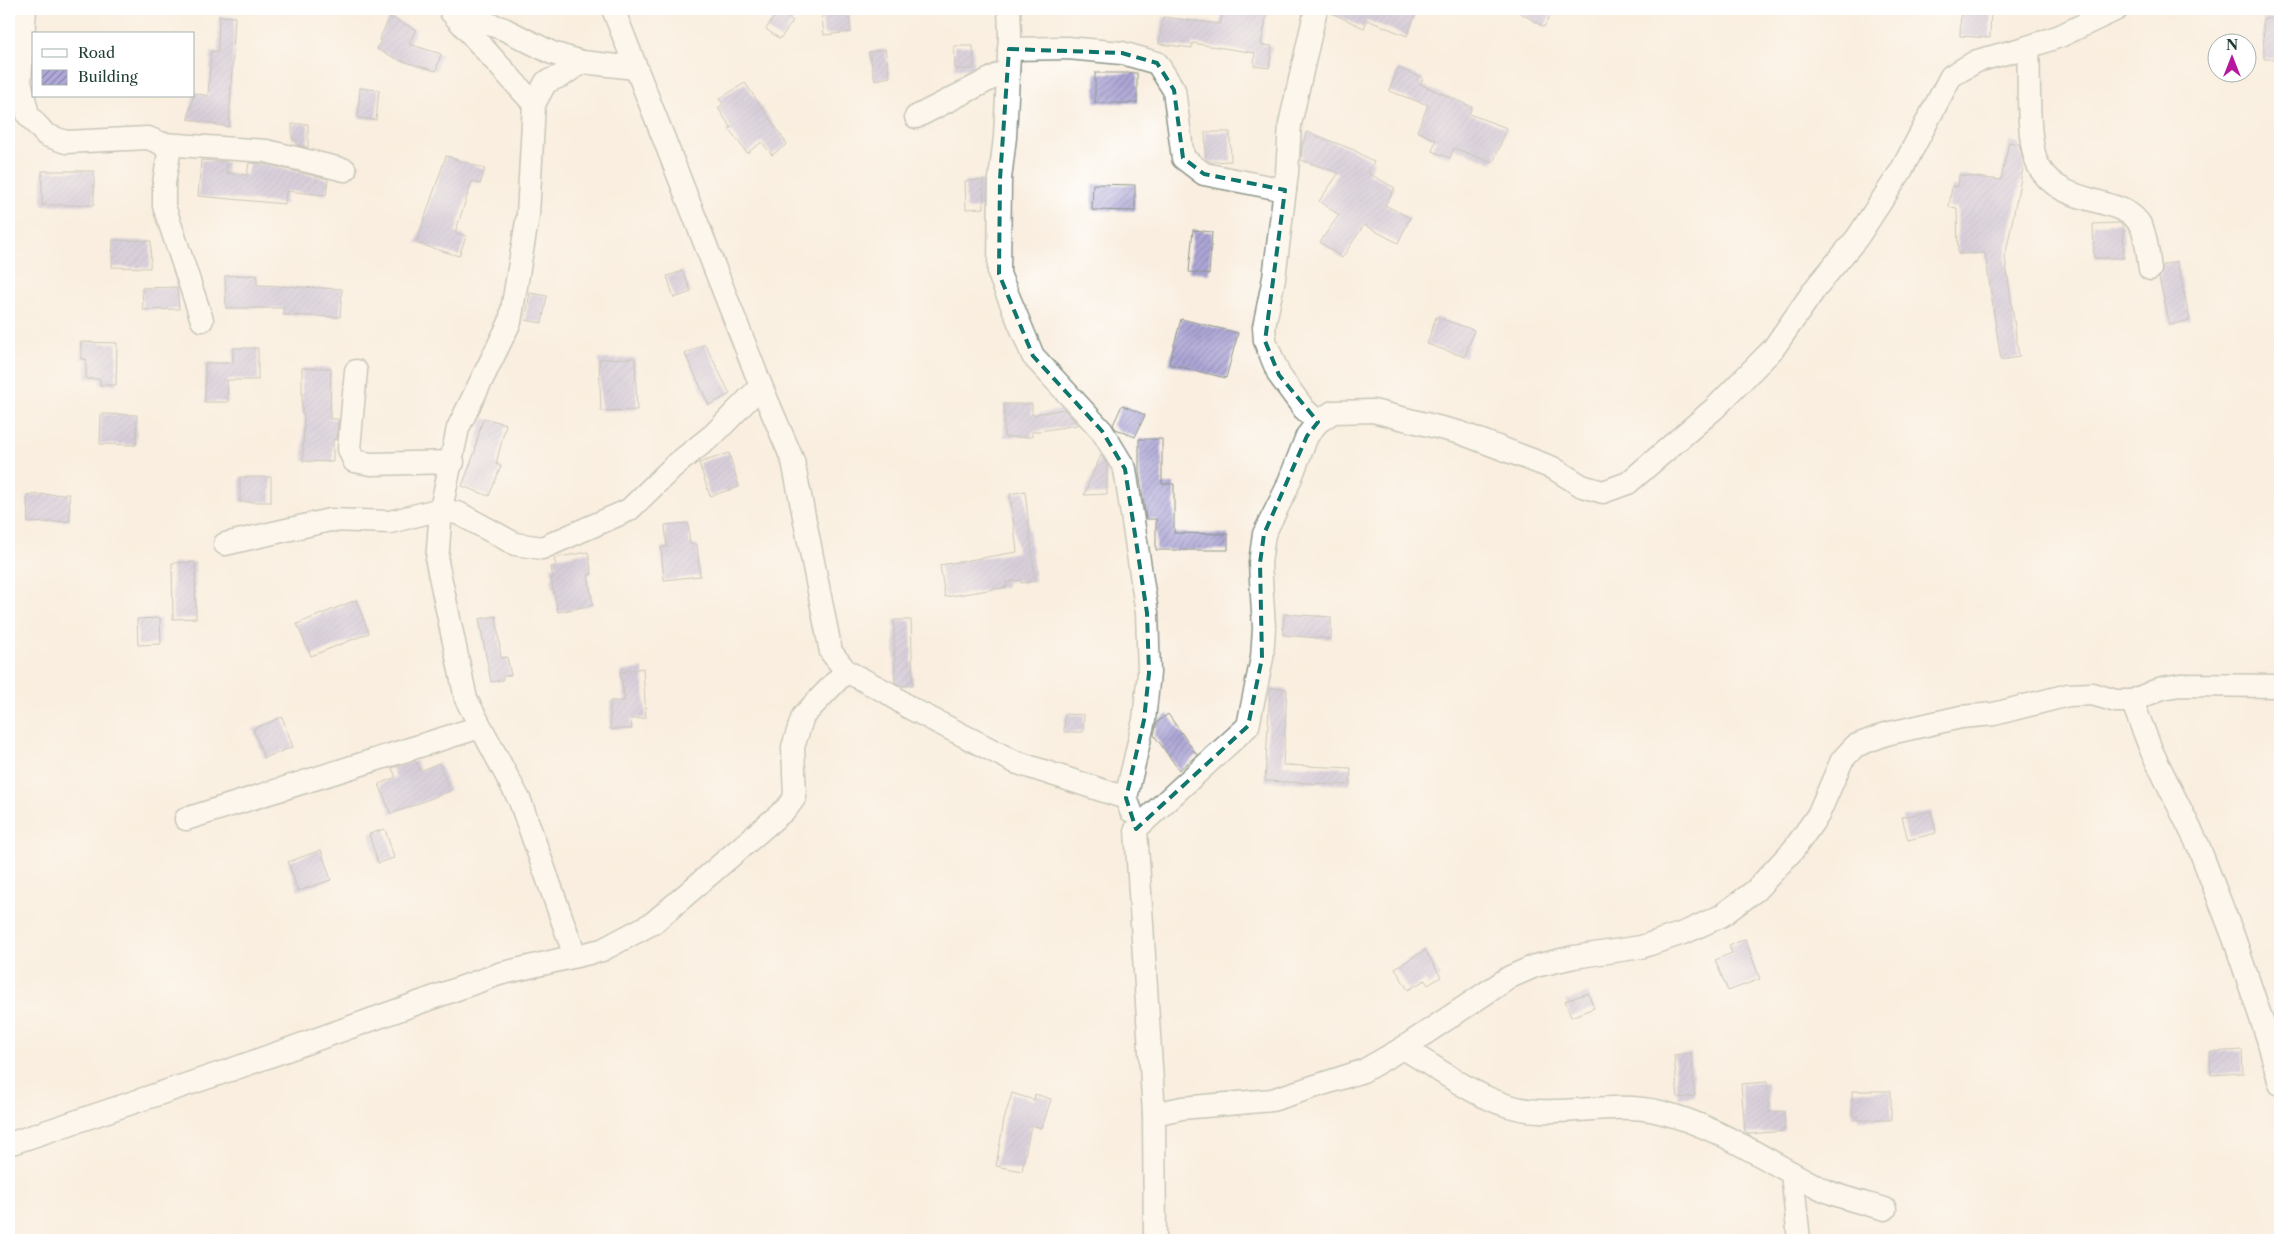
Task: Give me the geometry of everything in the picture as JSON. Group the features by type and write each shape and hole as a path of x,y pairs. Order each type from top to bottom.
{"street":[{"path":"25,9 20,81 28,115 46,135 66,142 148,138 164,144 266,151 345,170"},
{"path":"613,9 761,386 793,461 831,652 846,671 890,694 908,707 1015,762 1126,798"},
{"path":"1009,9 1009,59 1005,137 1000,179 999,274 1033,356 1102,431 1125,469 1147,613 1149,673 1144,720 1126,798 1136,829 1154,1114 1155,1240"},
{"path":"1316,9 1290,124 1285,190 1274,278 1264,327 1265,340 1279,375 1304,409 1318,422"},
{"path":"1136,829 1248,726 1262,658 1264,628 1260,563 1264,534 1286,490 1307,436 1318,422 1333,412 1373,411 1430,424 1493,444 1554,468 1582,486 1603,492 1628,483 1715,408 1773,350 1817,286 1857,238 1901,171 1951,76 1977,61 2028,48 2060,36 2117,9"},
{"path":"448,10 504,29 552,53 582,62 635,68"},
{"path":"448,10 534,104"},
{"path":"916,117 1009,59 1068,48 1122,53 1156,63 1174,90 1183,158 1204,174 1285,190"},
{"path":"2028,48 2032,147 2038,165 2051,183 2065,192 2113,206 2130,214 2142,228 2150,269"},
{"path":"574,956 520,802 466,700 437,562 442,509 453,462 458,428 510,322 528,215 534,104 546,82 563,75 582,62"},
{"path":"164,144 169,154 164,183 164,206 202,320"},
{"path":"356,371 349,450 354,461 371,464 453,462"},
{"path":"225,544 330,520 390,522 442,509 460,514 515,544 542,548 628,510 674,466 714,434 761,386"},
{"path":"9,1144 239,1067 499,974 602,950 653,923 787,808 795,797 793,746 803,716 846,671"},
{"path":"1154,1114 1182,1108 1272,1100 1363,1071 1403,1048 1510,977 1527,970 1574,957 1640,947 1686,932 1721,916 1756,890 1794,849 1818,815 1842,760 1855,746 1886,734 1961,717 1994,714 2068,695 2092,694 2116,701 2132,702 2162,688 2180,685 2280,686"},
{"path":"2132,702 2152,752 2198,844 2234,938 2268,1039 2280,1084"},
{"path":"186,819 480,727"},
{"path":"1403,1048 1474,1091 1508,1107 1538,1111 1626,1108 1660,1112 1697,1125 1757,1152 1822,1190 1885,1210"},
{"path":"1792,1173 1799,1240"}],"highlighted area":[{"path":"1009,49 1122,53 1157,63 1174,90 1183,158 1204,174 1285,190 1265,341 1279,375 1318,422 1307,436 1264,534 1260,563 1262,658 1248,726 1136,829 1126,798 1144,720 1149,673 1147,613 1125,469 1102,431 1033,356 999,274 1000,179"}],"building":[{"path":"821,9 848,9 851,32 824,35"},
{"path":"1223,9 1268,9 1261,45 1272,46 1269,68 1254,66 1255,53 1192,43 1192,48 1159,44 1163,17 1220,24"},
{"path":"1329,9 1404,9 1416,13 1407,36 1367,20 1364,28 1329,12"},
{"path":"1514,9 1554,9 1544,27"},
{"path":"1961,9 1991,9 1990,38 1960,36"},
{"path":"778,11 793,21 780,39 766,29"},
{"path":"219,16 235,17 229,127 188,119 195,93 208,96 211,51 218,52"},
{"path":"390,17 416,30 409,44 441,54 436,71 399,60 377,49 381,41 379,40"},
{"path":"2280,18 2280,59 2264,59 2263,19"},
{"path":"954,46 973,46 974,69 955,69"},
{"path":"885,49 890,77 875,80 869,52"},
{"path":"1398,68 1423,78 1420,84 1472,107 1469,114 1507,128 1493,163 1454,148 1450,158 1432,151 1436,140 1417,131 1428,105 1389,91"},
{"path":"1095,73 1137,73 1137,103 1095,103"},
{"path":"745,83 787,144 772,155 762,142 747,153 729,129 731,128 718,108 723,104 719,99"},
{"path":"360,88 379,90 376,120 358,118"},
{"path":"292,124 308,124 308,148 297,145 297,140 292,139"},
{"path":"1205,132 1230,132 1231,161 1211,162 1206,159"},
{"path":"1307,132 1354,150 1374,162 1368,173 1395,188 1385,205 1410,218 1398,243 1364,225 1342,258 1320,242 1339,215 1319,201 1339,173 1301,160 1302,145"},
{"path":"2009,142 2019,144 2024,163 2005,257 2019,357 2001,360 1985,253 1958,254 1957,208 1949,207 1952,186 1958,187 1959,175 2001,180"},
{"path":"446,156 485,169 480,184 472,181 455,233 466,236 459,256 416,243"},
{"path":"201,160 227,162 226,173 247,175 249,163 264,164 328,179 326,195 286,191 285,204 198,196"},
{"path":"42,171 94,171 94,205 42,205"},
{"path":"983,180 984,208 966,209 965,181"},
{"path":"1093,184 1135,185 1135,211 1092,210"},
{"path":"2119,223 2123,226 2124,258 2094,258 2093,224"},
{"path":"1193,230 1212,232 1209,274 1189,272"},
{"path":"113,240 151,241 150,268 112,267"},
{"path":"2177,261 2190,320 2170,325 2159,278 2163,265"},
{"path":"683,271 691,292 674,298 667,276"},
{"path":"257,275 257,285 342,289 340,317 283,315 284,308 226,308 225,276"},
{"path":"177,287 179,309 143,310 142,288"},
{"path":"530,293 547,296 542,323 525,320"},
{"path":"1436,317 1474,330 1465,357 1427,344"},
{"path":"1181,319 1238,333 1226,378 1169,364"},
{"path":"81,342 117,343 116,385 100,385 100,379 86,379 86,359 81,359"},
{"path":"705,344 730,394 709,405 685,354"},
{"path":"233,348 258,348 258,380 227,380 228,402 205,402 205,363 233,363"},
{"path":"635,358 637,410 601,411 599,359"},
{"path":"302,368 331,368 330,419 338,419 337,439 333,439 333,462 303,461 304,414 302,414"},
{"path":"1004,404 1032,404 1032,415 1064,409 1078,425 1032,432 1032,437 1004,437"},
{"path":"1122,405 1145,415 1135,437 1116,429 1113,425"},
{"path":"101,414 137,415 136,445 100,444"},
{"path":"483,418 506,424 496,464 501,466 489,496 462,486 476,449"},
{"path":"1139,439 1162,439 1162,484 1174,484 1174,533 1228,534 1228,550 1156,550 1156,519 1146,519 1139,471"},
{"path":"729,453 739,487 710,496 699,463"},
{"path":"1101,455 1107,465 1107,494 1084,495"},
{"path":"240,477 271,477 271,502 240,502"},
{"path":"1025,491 1035,581 1021,583 1021,580 1006,582 1007,587 945,597 940,565 1017,552 1010,494"},
{"path":"69,494 70,521 28,523 27,495"},
{"path":"688,523 690,544 697,544 700,576 664,580 661,547 667,547 665,525"},
{"path":"588,552 592,574 588,575 593,605 558,612 551,578 553,578 551,567 556,566 554,558"},
{"path":"195,562 196,618 173,619 172,563"},
{"path":"356,600 369,633 311,656 297,624"},
{"path":"1284,614 1331,617 1331,639 1283,635"},
{"path":"496,616 501,658 507,657 511,675 503,676 503,680 491,682 479,619"},
{"path":"160,618 161,644 138,645 137,619"},
{"path":"894,620 911,620 913,685 901,686 895,682"},
{"path":"643,668 646,718 631,719 632,729 610,729 610,701 625,701 620,672"},
{"path":"1270,688 1287,689 1283,765 1351,768 1350,785 1265,781"},
{"path":"1065,714 1084,715 1083,732 1064,732"},
{"path":"1168,714 1197,755 1179,770 1154,735 1157,722"},
{"path":"282,717 293,747 264,758 253,729"},
{"path":"416,761 420,771 439,763 450,791 391,814 379,784 396,777 392,768"},
{"path":"1931,811 1936,833 1908,840 1902,817"},
{"path":"385,829 394,858 378,863 369,834"},
{"path":"321,850 331,880 298,891 288,862"},
{"path":"1745,939 1760,979 1728,991 1715,960 1732,953 1729,946"},
{"path":"1425,950 1441,977 1428,985 1425,980 1408,990 1395,968"},
{"path":"1588,993 1594,1008 1571,1017 1565,1001"},
{"path":"2242,1050 2243,1073 2211,1075 2210,1052"},
{"path":"1691,1053 1695,1096 1678,1098 1674,1055"},
{"path":"1767,1082 1769,1112 1784,1111 1785,1131 1749,1134 1745,1132 1741,1084"},
{"path":"1852,1091 1891,1091 1891,1120 1858,1120 1858,1116 1852,1116"},
{"path":"1012,1093 1034,1100 1035,1094 1051,1099 1042,1128 1031,1125 1022,1171 996,1166 1004,1120"}]}
